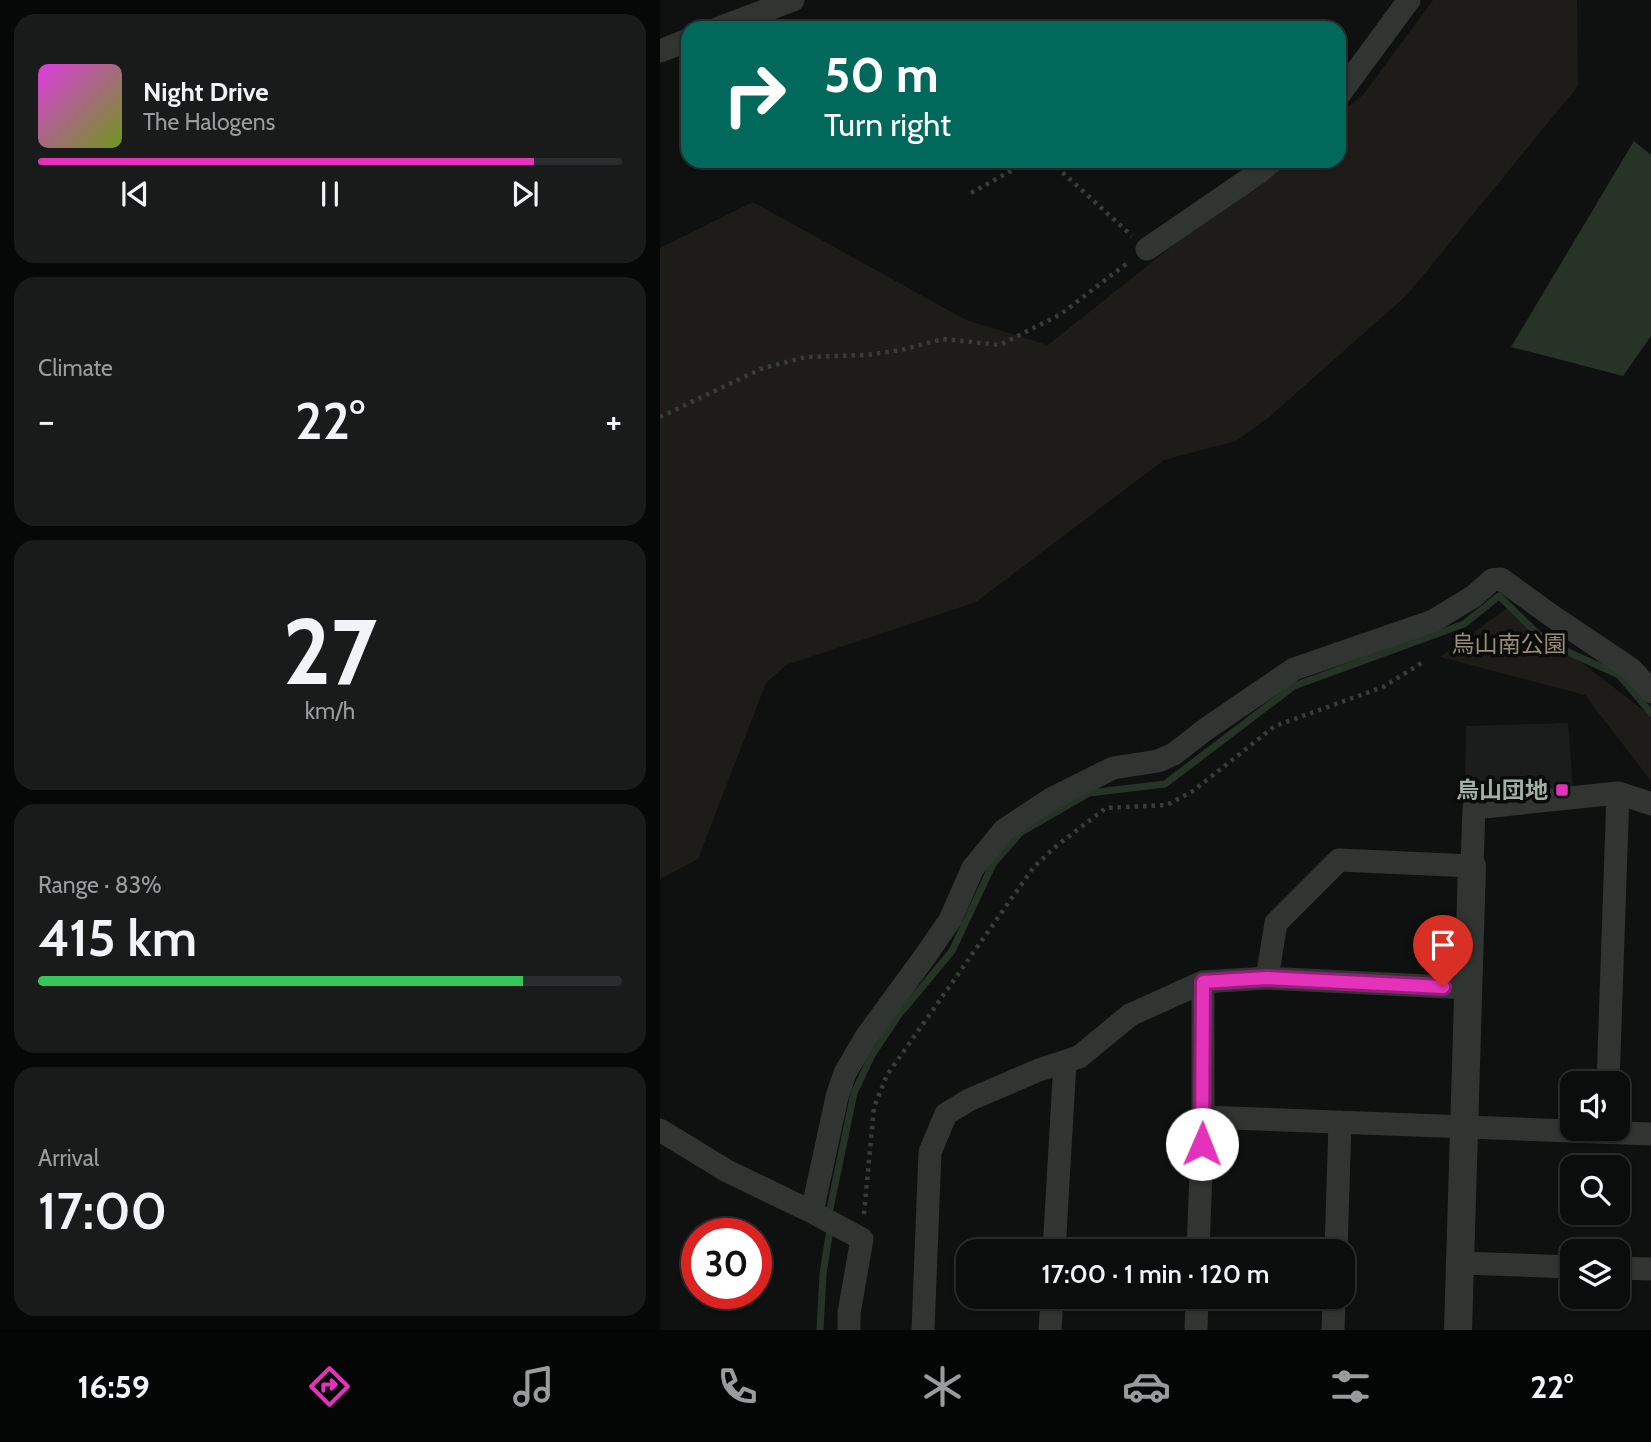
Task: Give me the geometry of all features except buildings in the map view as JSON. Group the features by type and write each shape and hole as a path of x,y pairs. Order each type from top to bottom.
{"street":[{"path":"738,21 793,0"},
{"path":"1346,86 1409,0"},
{"path":"660,51 681,43"},
{"path":"1147,249 1264,168"},
{"path":"812,1212 837,1097 845,1073 866,1037 950,920 973,868 1004,830 1051,799 1113,768 1158,761 1174,754 1294,669 1434,621 1474,596 1492,580 1501,579 1631,669 1651,692"},
{"path":"1458,1330 1474,808 1618,793 1651,804"},
{"path":"1608,1071 1618,793"},
{"path":"1267,978 1276,923 1339,860 1472,866"},
{"path":"923,1330 930,1152 946,1114 969,1100 1039,1070 1079,1057 1130,1015 1203,982 1267,978 1468,988"},
{"path":"1198,1239 1203,982"},
{"path":"1055,1239 1065,1062"},
{"path":"1202,1118 1560,1130"},
{"path":"1336,1239 1340,1122"},
{"path":"660,1130 727,1171 812,1212 862,1240 849,1313 849,1330"},
{"path":"1630,1133 1651,1134"},
{"path":"1460,1263 1560,1267"},
{"path":"1630,1268 1651,1269"},
{"path":"1050,1330 1051,1309"},
{"path":"1196,1330 1197,1309"},
{"path":"1333,1330 1334,1309"}],"path":[{"path":"970,193 1016,168"},
{"path":"660,417 763,368 806,357 901,351 943,339 1000,345 1061,314 1147,249 1058,168"},
{"path":"862,1240 874,1107 887,1075 1033,868 1106,808 1167,805 1193,791 1275,726 1383,687 1423,662"}],"shaded area":[{"path":"1634,141 1651,155 1651,336 1623,376 1511,347"},
{"path":"1568,723 1573,788 1465,798 1466,726"}],"green space":[{"path":"1433,0 1577,0 1578,86 1407,295 1268,418 1236,441 1164,460 976,602 786,665 766,683 698,859 660,879 660,248 753,202 966,320 1048,345 1270,168 1346,168 1346,108 1363,95"},
{"name":"烏山南公園","path":"1509,607 1651,716 1651,781 1585,695 1440,657"}],"waterway":[{"path":"828,1218 854,1093 872,1055 898,1016 952,951 993,864 1020,833 1089,793 1165,784 1294,686 1464,624 1499,596 1546,642 1619,675 1652,714"},
{"path":"820,1330 823,1274 830,1229"}],"place":[{"name":"烏山団地","path":"1562,790"}],"route":[{"path":"1202,1144 1203,982 1267,978 1443,987"}]}
